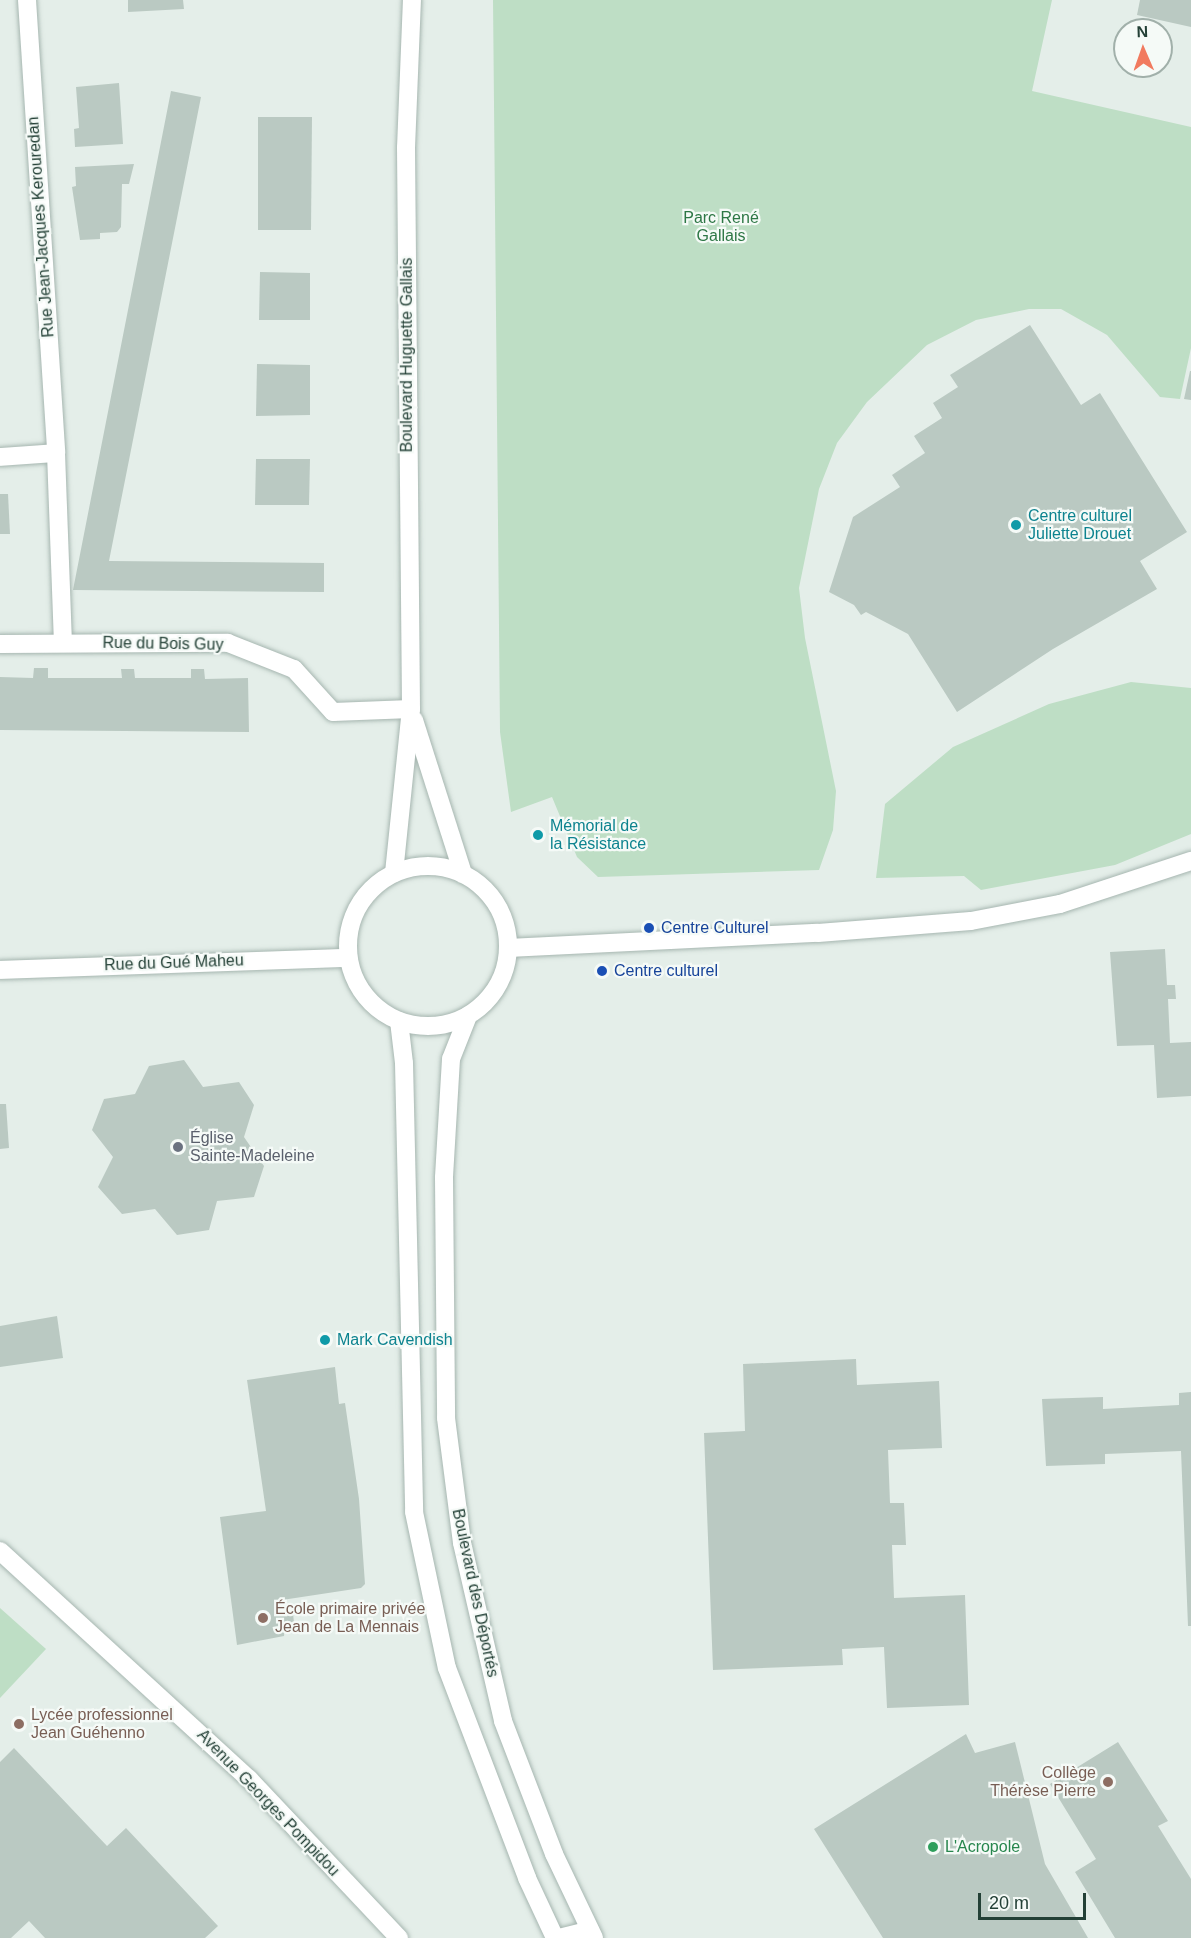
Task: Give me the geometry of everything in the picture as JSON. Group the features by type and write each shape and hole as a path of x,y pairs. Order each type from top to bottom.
{"street":[{"name":"Rue Jean-Jacques Kerouredan","path":"27,0 56,453 63,643"},
{"name":"Boulevard Huguette Gallais","path":"394,873 411,709 406,148 412,0"},
{"path":"0,457 56,453"},
{"name":"Rue du Bois Guy","path":"0,644 228,643 294,669 333,712 411,709"},
{"name":"Boulevard Huguette Gallais","path":"411,709 463,874"},
{"path":"508,948 971,921 1060,904 1191,861"},
{"path":"429,866 463,874 487,892 503,918 508,948 497,987 468,1016 446,1024 422,1026 399,1021 375,1007 357,985 348,958 348,932 357,908 373,887 394,873 429,866"},
{"name":"Rue du Gué Maheu","path":"0,970 348,958"},
{"name":"Boulevard des Déportés","path":"468,1016 451,1059 444,1178 446,1418 453,1483 464,1554 503,1721 555,1854 592,1934"},
{"path":"399,1021 405,1063 414,1512 447,1668 527,1878 557,1938 592,1934"},
{"name":"Avenue Georges Pompidou","path":"0,1551 249,1779 399,1938"}],"green space":[{"name":"Parc René Gallais","path":"493,0 1052,0 1032,91 1191,127 1191,348 1180,399 1160,397 1107,335 1061,309 1029,309 976,320 927,345 867,402 837,443 819,489 799,588 805,638 836,791 833,830 819,870 598,877 577,857 552,797 511,812 500,732"},
{"path":"1131,682 1191,688 1191,834 1115,865 981,890 964,876 876,878 885,804 953,747 1049,704"},
{"path":"0,1608 46,1649 0,1698"}],"building":[{"path":"128,0 183,0 184,9 128,12"},
{"path":"1140,0 1191,0 1191,27 1173,23 1173,18 1150,18 1137,15"},
{"path":"119,83 123,144 75,147 74,129 79,128 76,87"},
{"path":"171,91 201,97 109,561 324,563 324,592 73,590"},
{"path":"258,117 312,117 311,230 258,230"},
{"path":"134,164 129,184 122,184 121,227 117,232 100,233 100,239 80,240 72,187 76,186 75,167"},
{"path":"260,272 310,273 310,320 259,320"},
{"name":"Centre culturel Juliette Drouet","path":"1030,325 1081,405 1100,393 1187,532 1140,561 1157,589 1053,649 957,712 908,634 866,612 861,615 854,605 829,592 853,517 900,487 892,475 925,453 914,436 942,418 933,403 958,387 950,375"},
{"path":"257,364 310,365 310,415 256,416"},
{"path":"1191,371 1191,400 1184,399"},
{"path":"256,459 310,459 309,505 255,505"},
{"path":"0,494 8,494 10,534 0,534"},
{"path":"34,668 48,668 48,678 122,678 121,669 134,669 135,678 191,678 191,669 204,669 205,679 248,678 249,732 0,730 0,677 33,678"},
{"path":"1165,949 1167,985 1175,985 1176,999 1168,999 1170,1043 1191,1042 1191,1096 1157,1098 1154,1045 1117,1046 1110,952"},
{"name":"Église Sainte-Madeleine","path":"184,1060 203,1087 239,1082 254,1105 244,1137 264,1166 254,1197 217,1201 209,1230 177,1235 155,1209 122,1214 98,1187 113,1157 92,1130 104,1099 135,1094 149,1066"},
{"path":"0,1104 6,1104 9,1148 0,1149"},
{"path":"57,1316 63,1358 0,1367 0,1326"},
{"path":"856,1359 857,1385 939,1381 942,1448 888,1450 890,1503 904,1503 906,1545 892,1545 894,1598 965,1595 969,1705 887,1708 884,1647 842,1649 843,1665 713,1670 704,1433 745,1431 743,1364"},
{"path":"335,1367 339,1404 345,1403 359,1499 365,1584 361,1588 282,1600 284,1614 293,1613 294,1623 285,1625 284,1636 237,1645 220,1517 266,1511 247,1380"},
{"path":"1191,1392 1191,1626 1188,1626 1181,1451 1105,1454 1105,1464 1046,1466 1042,1399 1103,1397 1103,1409 1179,1405 1179,1393"},
{"name":"L'Acropole","path":"966,1734 975,1753 1015,1742 1045,1864 1088,1938 883,1938 814,1829"},
{"path":"1118,1742 1168,1821 1158,1826 1191,1879 1191,1938 1115,1938 1075,1872 1096,1859 1050,1784"},
{"path":"14,1748 107,1846 126,1828 218,1926 205,1938 45,1938 29,1921 11,1938 0,1938 0,1762"}],"place":[{"name":"Centre culturel Juliette Drouet","path":"1016,525"},
{"name":"Mémorial de la Résistance","path":"538,835"},
{"name":"Centre Culturel","path":"649,928"},
{"name":"Centre culturel","path":"602,971"},
{"name":"Église Sainte-Madeleine","path":"178,1147"},
{"name":"Mark Cavendish","path":"325,1340"},
{"name":"École primaire privée Jean de La Mennais","path":"263,1618"},
{"name":"Lycée professionnel Jean Guéhenno","path":"19,1724"},
{"name":"Collège Thérèse Pierre","path":"1108,1782"},
{"name":"L'Acropole","path":"933,1847"}]}
